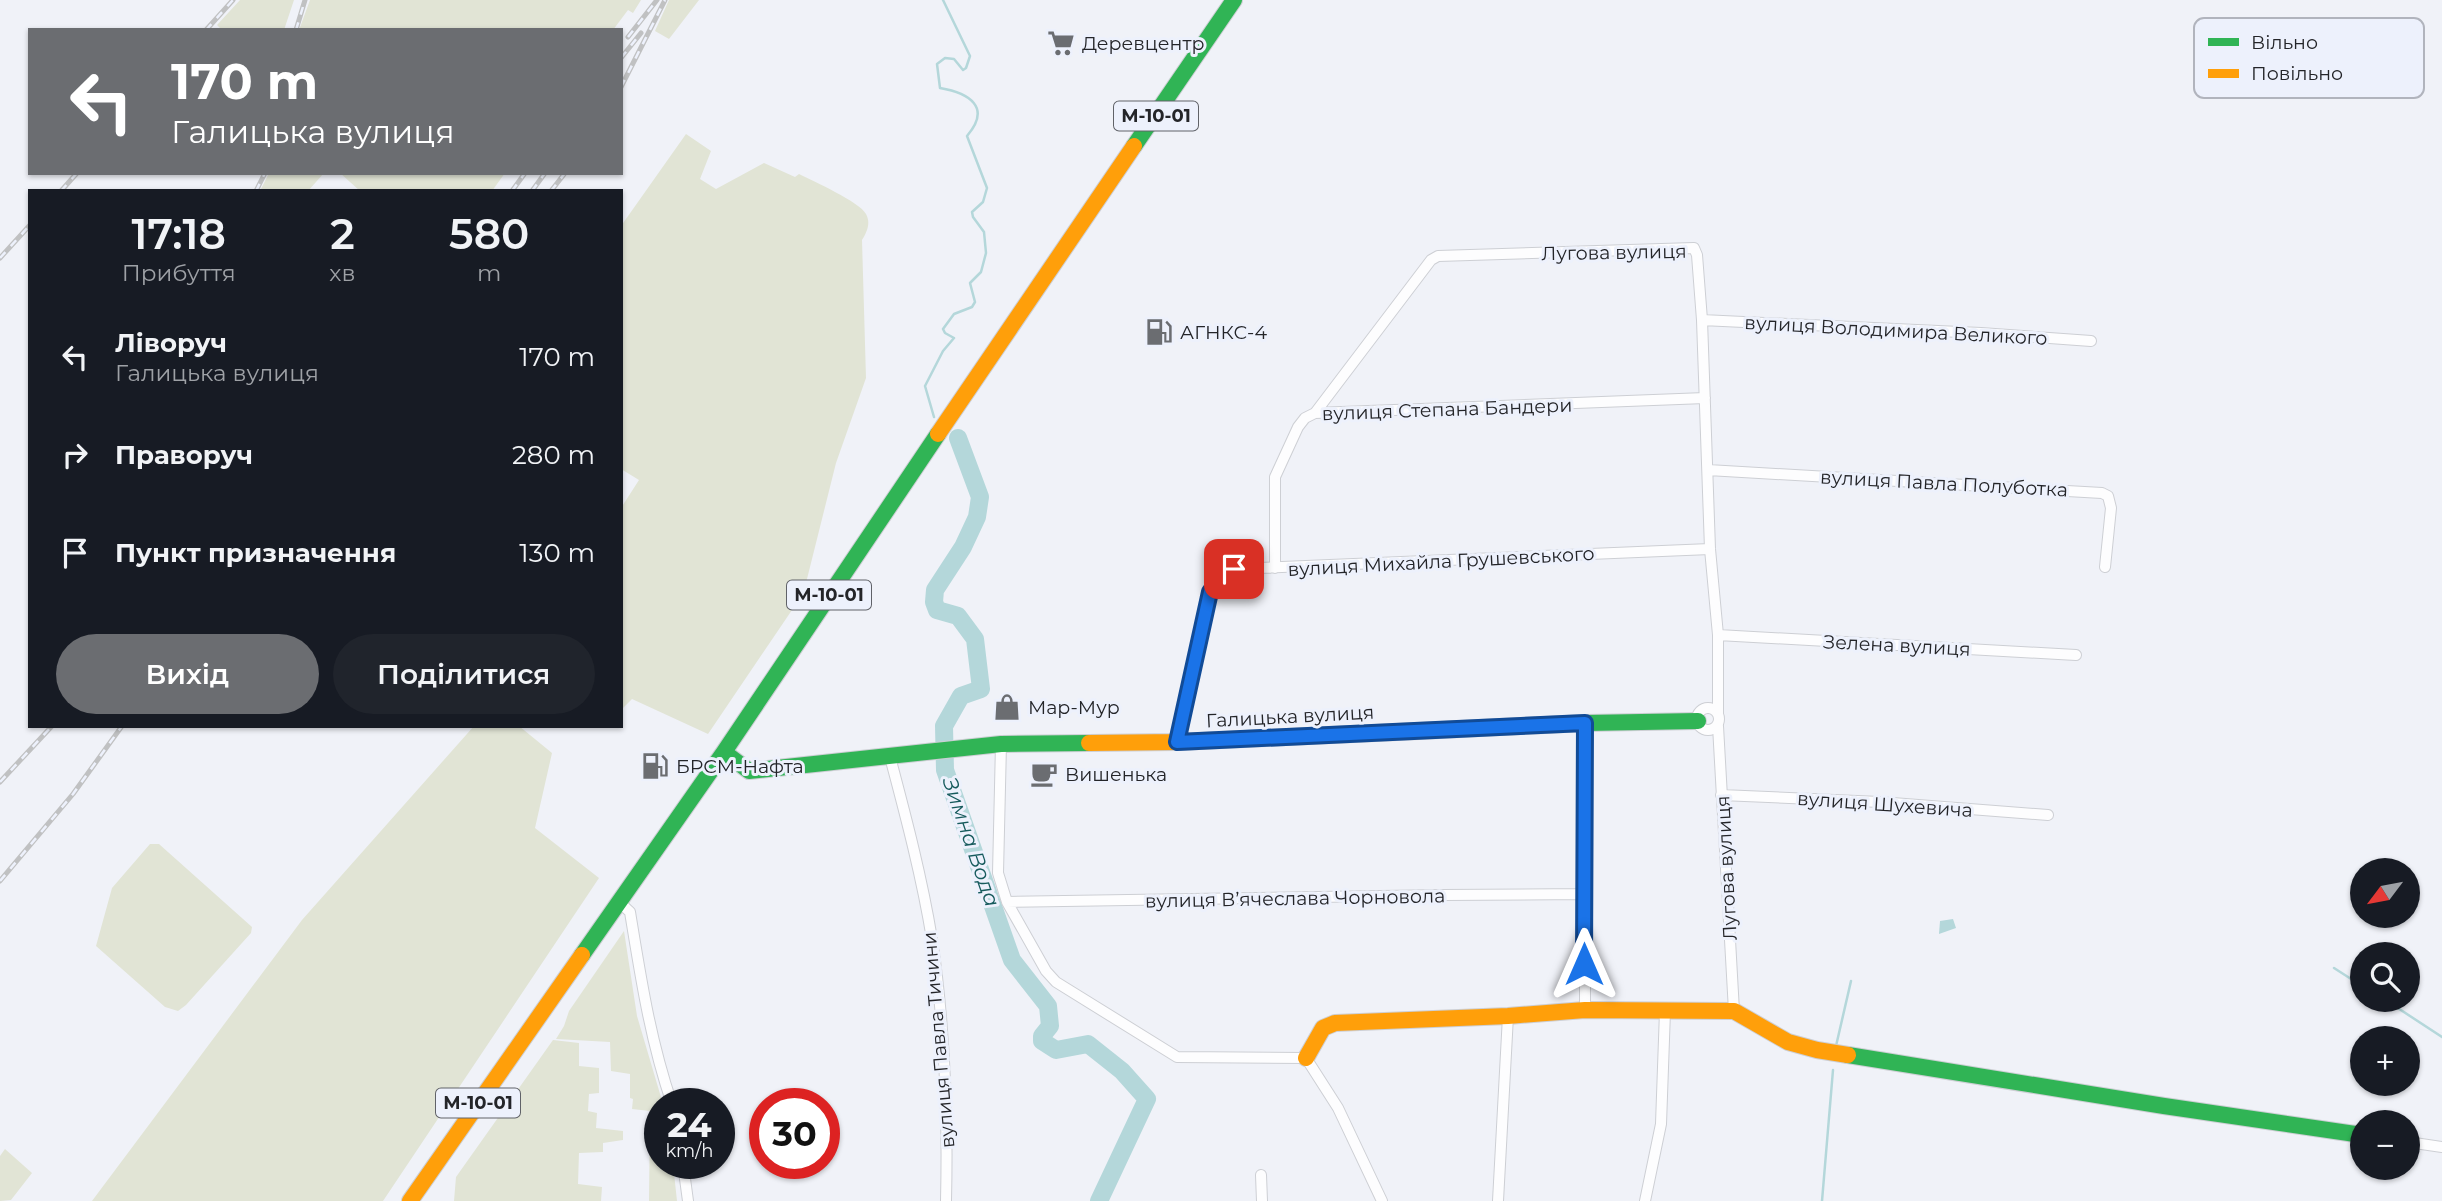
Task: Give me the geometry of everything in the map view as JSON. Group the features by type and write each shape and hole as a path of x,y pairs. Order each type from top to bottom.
{"main road":[{"name":"М-10-01","path":"410,1201 724,752 1234,0"},
{"name":"Галицька вулиця","path":"724,752 749,771 1001,744 1177,742 1585,723 1698,721"},
{"path":"1306,1058 1323,1028 1335,1023 1585,1010 1734,1011 1799,1046 2350,1133"}],"street":[{"name":"Лугова вулиця","path":"1315,413 1431,260 1438,256 1694,248 1697,255 1702,320 1710,549 1717,635 1718,713"},
{"name":"вулиця Володимира Великого","path":"1702,320 2091,341"},
{"name":"вулиця Степана Бандери","path":"1275,568 1275,477 1298,427 1305,418 1315,413 1705,398"},
{"name":"вулиця Павла Полуботка","path":"1708,470 2102,493 2108,496 2111,508 2105,567"},
{"name":"вулиця Михайла Грушевського","path":"1177,742 1210,592 1223,574 1234,569 1710,549"},
{"name":"Зелена вулиця","path":"1717,635 2076,655"},
{"path":"1706,708 1715,709 1720,722 1714,729 1706,730 1698,721 1699,713 1706,708"},
{"path":"1585,723 1585,1010"},
{"name":"Лугова вулиця","path":"1718,726 1734,1011"},
{"path":"1001,744 998,873 1007,902 1046,971 1056,982 1177,1057 1306,1058 1338,1108 1382,1201"},
{"name":"вулиця Павла Тичини","path":"890,757 910,833 932,939 948,1123 947,1201"},
{"name":"вулиця Шухевича","path":"1721,794 1880,802 2048,815"},
{"name":"вулиця Вʼячеслава Чорновола","path":"1007,902 1584,894"},
{"path":"618,901 630,912 643,996 656,1058 666,1088"},
{"path":"1645,1201 1661,1124 1665,1011"},
{"path":"1498,1201 1508,1016"},
{"path":"2420,1144 2442,1147"},
{"path":"1261,1175 1262,1201"},
{"path":"685,1179 688,1201"}],"shaded area":[{"path":"240,0 294,0 285,28 220,28 217,25"},
{"path":"310,0 641,0 633,13 628,10 614,28 300,28"},
{"path":"669,0 699,0 669,39 655,31"},
{"path":"686,134 711,151 700,179 716,189 764,163 795,177 799,174 835,192 862,209 868,221 862,240 866,378 836,463 807,579 792,610 708,734 632,699 623,708 623,505 639,480 623,470 623,223"},
{"path":"268,175 322,175 310,189 261,189"},
{"path":"342,175 504,175 493,189 358,189"},
{"path":"472,728 521,728 552,753 535,828 599,878 383,1201 92,1201 302,920"},
{"path":"150,844 159,844 252,927 251,933 178,1011 165,1007 96,946 112,888"},
{"path":"624,931 637,1016 658,1088 644,1088 644,1110 632,1109 630,1074 611,1071 610,1042 556,1039 569,1011"},
{"path":"553,1040 579,1043 579,1066 599,1068 599,1093 589,1094 588,1111 597,1113 596,1128 623,1131 623,1140 603,1143 603,1152 579,1153 578,1184 602,1187 601,1201 454,1201 456,1177"},
{"path":"5,1149 32,1173 11,1200 0,1201 0,1156"},
{"path":"649,1179 675,1179 677,1201 649,1201"}],"water":[{"path":"1953,919 1956,928 1939,934 1940,921"}],"waterway":[{"path":"934,417 925,386 943,351 954,338 943,329 954,314 972,307 975,302 970,283 981,272 986,253 984,232 972,212 983,202 987,188 967,136 974,126 977,109 968,98 940,88 937,64 945,58 954,59 963,70 970,56 943,0"},
{"name":"Зимна Вода","path":"958,438 980,497 977,517 963,547 935,590 934,602 937,610 958,616 975,639 981,689 961,696 944,726 945,770 1012,960 1048,1006 1050,1026 1042,1036 1042,1041 1056,1050 1088,1044 1122,1071 1147,1099 1099,1201"},
{"path":"2334,968 2350,978"},
{"path":"1836,1046 1851,981"},
{"path":"2404,1012 2442,1037"},
{"path":"1822,1201 1833,1070"}],"railway":[{"path":"208,28 233,0"},
{"path":"297,28 305,0"},
{"path":"628,37 657,0"},
{"path":"623,83 665,0"},
{"path":"623,56 641,33"},
{"path":"63,189 75,175"},
{"path":"257,189 264,175"},
{"path":"513,189 524,175"},
{"path":"533,189 544,175"},
{"path":"553,189 563,175"},
{"path":"0,258 28,227"},
{"path":"0,782 50,728"},
{"path":"0,881 73,794 121,728"}],"traffic: fast":[{"path":"1134,146 1234,0"},
{"path":"582,955 724,752 938,434"},
{"path":"1419,731 1698,721"},
{"path":"724,752 749,771 1001,744 1089,743"},
{"path":"1848,1055 2350,1133"}],"traffic: slow":[{"path":"938,434 1134,146"},
{"path":"1089,743 1177,742 1419,731"},
{"path":"410,1201 582,955"},
{"path":"1306,1058 1323,1028 1335,1023 1585,1010 1734,1011 1788,1042 1848,1055"}],"place":[{"name":"Деревцентр","path":"1061,43"},
{"name":"АГНКС-4","path":"1159,332"},
{"name":"Мар-Мур","path":"1007,707"},
{"name":"БРСМ-Нафта","path":"655,766"},
{"name":"Вишенька","path":"1044,774"}],"route":[{"path":"1234,569 1223,574 1210,592 1177,742 1585,723 1584,964"}]}
